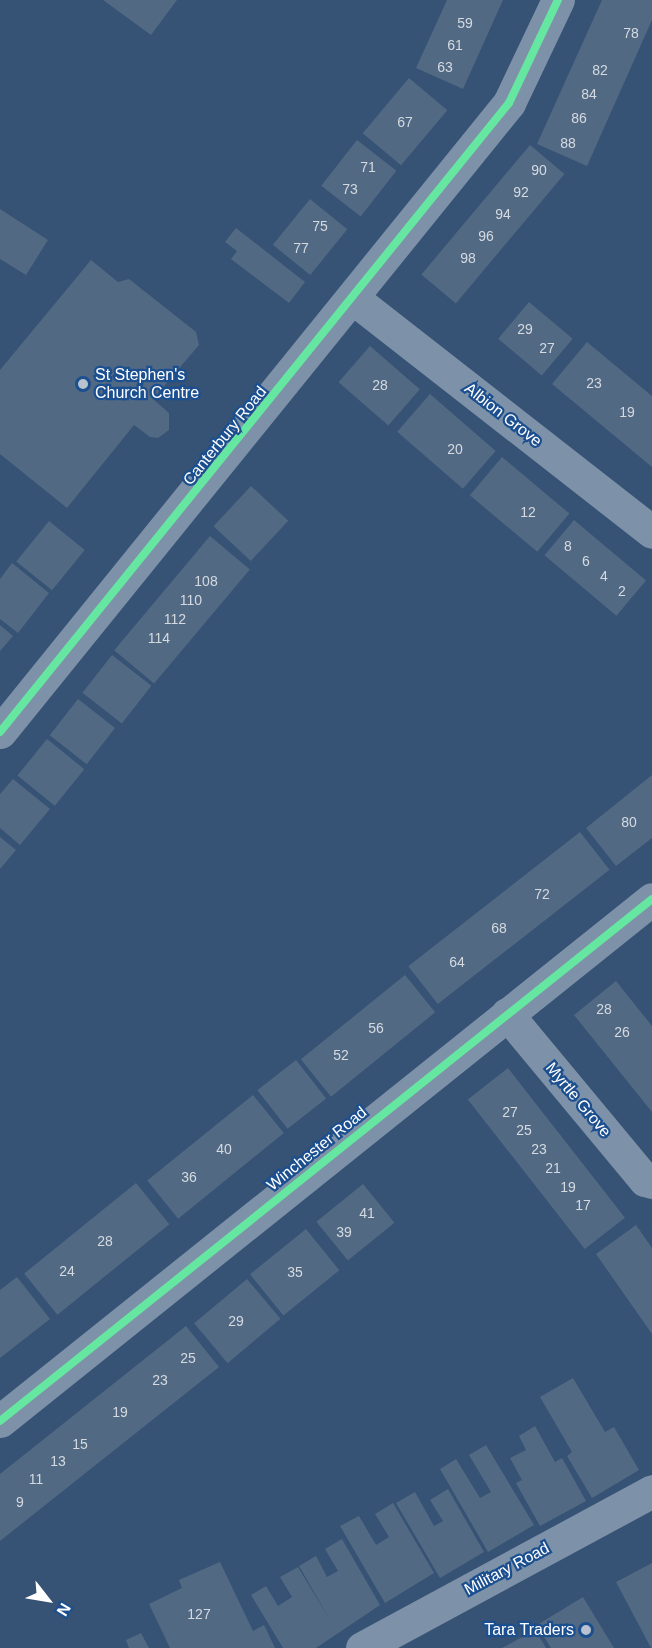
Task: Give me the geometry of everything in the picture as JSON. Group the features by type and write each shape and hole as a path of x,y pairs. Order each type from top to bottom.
{"street":[{"name":"Canterbury Road","path":"0,732 354,298 509,103 558,0"},
{"name":"Albion Grove","path":"354,298 652,532"},
{"name":"Winchester Road","path":"0,1421 652,899"},
{"name":"Myrtle Grove","path":"507,1014 645,1180 652,1182"},
{"name":"Military Road","path":"362,1648 652,1491"}],"building":[{"path":"103,0 177,0 151,35"},
{"path":"447,0 503,0 463,89 416,68"},
{"path":"602,0 652,0 652,20 587,166 537,144"},
{"path":"409,78 447,110 401,165 363,133"},
{"path":"357,140 396,171 361,216 321,186"},
{"path":"530,145 564,174 456,303 421,274"},
{"path":"310,199 347,229 310,275 273,245"},
{"path":"0,209 48,240 26,275 0,259"},
{"path":"236,228 305,282 289,303 231,259 237,251 225,242"},
{"name":"St Stephen's Church Centre","path":"91,260 118,282 129,279 196,332 199,345 153,399 169,413 169,430 158,438 150,437 134,425 67,508 0,454 0,370"},
{"path":"529,302 573,339 542,375 498,339"},
{"path":"587,342 652,396 652,467 552,384"},
{"path":"370,346 420,389 388,426 339,382"},
{"path":"430,394 496,451 463,489 397,432"},
{"path":"502,457 569,514 537,552 470,495"},
{"path":"251,486 288,521 251,561 213,526"},
{"path":"574,520 646,580 616,616 544,555"},
{"path":"49,521 85,550 52,590 16,561"},
{"path":"210,536 250,569 154,684 114,650"},
{"path":"12,563 49,593 18,633 0,619 0,579"},
{"path":"0,625 13,636 0,651"},
{"path":"112,655 151,686 122,724 82,693"},
{"path":"78,699 115,728 87,764 50,735"},
{"path":"47,739 84,769 55,806 17,776"},
{"path":"652,775 652,838 616,866 586,828"},
{"path":"13,779 50,809 20,845 0,828 0,794"},
{"path":"580,832 610,870 438,1004 408,966"},
{"path":"0,837 16,850 0,869"},
{"path":"405,975 435,1012 331,1097 301,1059"},
{"path":"616,981 652,1026 652,1112 574,1015"},
{"path":"296,1060 326,1099 288,1129 257,1090"},
{"path":"508,1068 625,1218 585,1249 468,1099"},
{"path":"253,1095 284,1133 178,1219 147,1181"},
{"path":"136,1183 169,1224 57,1315 24,1274"},
{"path":"363,1184 394,1223 348,1261 316,1222"},
{"path":"636,1225 652,1248 652,1334 596,1254"},
{"path":"306,1229 339,1270 283,1315 250,1274"},
{"path":"17,1277 50,1319 0,1358 0,1290"},
{"path":"247,1279 280,1319 228,1363 194,1323"},
{"path":"186,1326 219,1367 0,1541 0,1474"},
{"path":"573,1378 605,1432 614,1427 639,1470 592,1498 567,1456 572,1452 540,1397"},
{"path":"535,1426 555,1462 562,1458 586,1501 540,1526 516,1483 522,1480 510,1458 526,1450 519,1436"},
{"path":"486,1445 534,1525 488,1552 440,1469 456,1459 480,1498 491,1492 469,1455"},
{"path":"448,1489 484,1552 440,1578 396,1503 415,1492 434,1526 443,1521 430,1500"},
{"path":"393,1503 434,1573 385,1603 340,1526 359,1516 376,1545 389,1537 375,1514"},
{"path":"342,1539 380,1605 316,1648 283,1648 251,1595 266,1586 278,1606 292,1597 280,1577 298,1567 330,1620 299,1566 316,1556 327,1577 338,1571 325,1549"},
{"path":"220,1562 253,1631 264,1625 275,1648 170,1648 149,1604 182,1588 179,1580"},
{"path":"652,1563 652,1648 651,1648 616,1582"},
{"name":"Tara Traders","path":"583,1597 614,1648 551,1648 537,1625"},
{"path":"535,1630 546,1648 502,1648"},
{"path":"141,1633 149,1648 129,1648 126,1640"}],"cycle path":[{"path":"0,732 509,103 558,0"},
{"path":"0,1421 652,899"}],"place":[{"name":"St Stephen's Church Centre","path":"83,384"},
{"name":"Tara Traders","path":"586,1630"}]}
